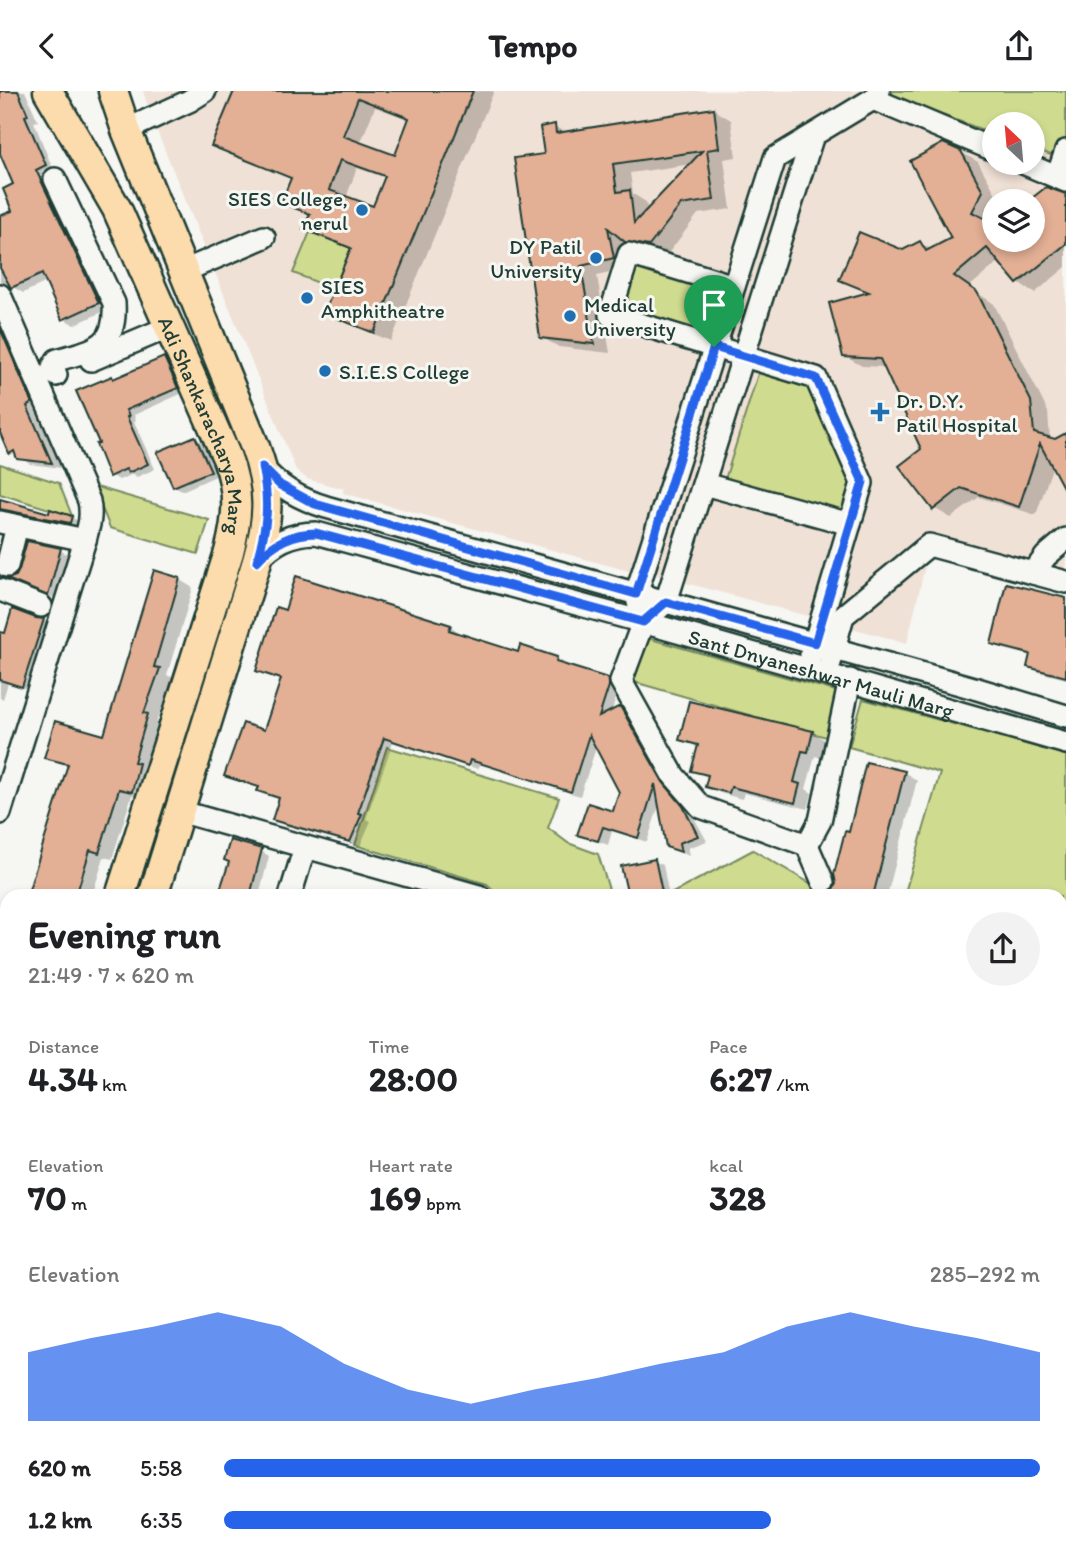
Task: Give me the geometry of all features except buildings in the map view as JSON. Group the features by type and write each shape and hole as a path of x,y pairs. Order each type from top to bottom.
{"main road":[{"name":"Adi Shankaracharya Marg","path":"48,91 117,209 234,476 238,511 229,552 122,889"},
{"name":"Adi Shankaracharya Marg","path":"113,91 126,130 262,467 267,488 268,512 257,561 155,889"}],"street":[{"path":"126,130 190,101 205,91"},
{"path":"643,622 636,594 775,158 812,138 876,95 982,144"},
{"path":"812,138 666,602 643,622 621,681 674,776 701,807 807,845 823,882"},
{"path":"1061,179 1066,151"},
{"path":"47,379 57,361 102,346 114,326 114,303 55,179"},
{"path":"184,271 264,237"},
{"path":"734,286 629,254 610,315 816,378 863,482 850,524 817,671"},
{"path":"0,295 47,379 89,501 91,521 0,813"},
{"path":"47,379 169,327"},
{"name":"Sant Dnyaneshwar Mauli Marg","path":"262,467 280,485 315,504 1066,716"},
{"path":"704,484 850,524"},
{"path":"7,566 8,524 85,540"},
{"name":"Sant Dnyaneshwar Mauli Marg","path":"257,561 286,538 297,534 316,533 643,622 1066,743"},
{"path":"1033,573 1046,556 1066,539"},
{"path":"824,646 843,616 929,545 1066,582"},
{"path":"0,590 41,606"},
{"path":"807,845 820,821 850,680"},
{"path":"966,713 974,688"},
{"path":"179,811 454,889"},
{"path":"292,889 305,847"}],"shaded area":[{"path":"143,91 893,91 890,96 982,130 982,175 1045,175 1045,153 1066,161 1066,582 930,545 907,643 343,493 344,489 307,479 296,470 152,119"}],"green space":[{"path":"893,91 1066,91 1066,161 1045,153 1045,112 982,112 982,130 890,96"},
{"path":"310,232 351,248 334,289 293,273"},
{"path":"629,254 734,286 714,347 610,315"},
{"path":"762,361 816,378 862,483 850,524 722,489"},
{"path":"0,464 59,483 72,516 0,494"},
{"path":"93,486 209,520 198,554 110,528"},
{"path":"647,638 839,692 826,737 634,682"},
{"path":"863,699 1066,755 1066,889 906,889 940,773 849,747"},
{"path":"387,747 559,798 548,828 568,843 598,854 609,889 492,889 487,884 355,845"},
{"path":"753,850 820,889 680,889"}],"place":[{"name":"SIES College, nerul","path":"362,210"},
{"name":"DY Patil University","path":"596,258"},
{"name":"SIES Amphitheatre","path":"307,298"},
{"name":"Medical University","path":"570,316"},
{"name":"S.I.E.S College","path":"325,371"},
{"name":"Dr. D.Y. Patil Hospital","path":"880,412"}],"route":[{"path":"714,347 816,378 863,482 815,643 666,602 643,622 316,533 297,534 286,538 257,561 268,512 267,488 262,467 280,485 315,504 636,594 714,347"}]}
